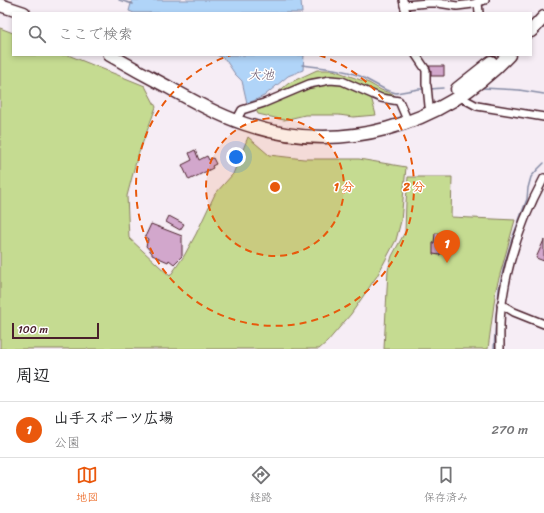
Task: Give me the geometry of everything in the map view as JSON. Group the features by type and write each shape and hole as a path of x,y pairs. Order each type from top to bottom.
{"highway":[{"path":"0,5 21,12"},
{"path":"532,21 544,8"},
{"path":"0,12 12,16"},
{"path":"532,30 544,17"},
{"path":"112,56 213,111 237,118"},
{"path":"125,56 254,127 277,133 329,137 373,132 398,126 407,119 451,102 458,93 498,56"},
{"path":"458,93 483,80 508,56"}],"street":[{"path":"404,3 438,3 458,6 473,4 481,1"},
{"path":"479,12 481,1"},
{"path":"417,56 426,70 426,85 430,109"},
{"path":"237,118 242,110 264,103 309,84 330,80 342,81 381,98 399,101 407,119"},
{"path":"458,93 472,103 481,107 521,112 544,117"},
{"path":"500,349 501,304 507,273 516,240 526,214 544,178"},
{"path":"501,304 514,312 544,324"}],"green space":[{"path":"0,28 12,33 12,56 70,56 145,86 156,107 137,158 127,196 129,238 170,276 184,256 215,194 233,174 248,137 269,155 304,159 359,159 406,167 401,221 396,240 377,276 351,314 319,349 0,349"},
{"path":"317,70 333,70 369,83 395,96 385,95 328,77 312,79 278,92 289,83"},
{"path":"329,83 342,84 371,97 376,115 353,117 339,115 305,115 284,120 258,114 256,110 315,85"},
{"path":"408,177 452,177 451,217 515,220 496,289 488,349 384,349 388,270 392,256 405,232"}],"water":[{"path":"132,0 301,0 302,12 132,12 129,11"},
{"name":"大池","path":"219,56 304,56 303,70 288,76 264,96 247,103 242,81 235,74 225,59"}],"building":[{"path":"429,66 444,66 444,76 431,76"},
{"path":"195,150 199,160 207,156 209,160 213,158 216,164 212,166 213,168 189,180 182,165 192,160 189,153"},
{"path":"169,216 184,224 180,230 166,222"},
{"path":"151,224 182,236 182,256 174,264 169,260 168,262 152,255 146,246 148,239 145,237"},
{"path":"435,233 446,234 445,254 433,254"},
{"path":"544,240 544,261 536,258"}],"waterway":[{"path":"119,0 133,4"},
{"path":"302,65 348,72 360,76 386,90 396,93 425,89"},
{"path":"430,89 443,88"},
{"path":"483,88 519,90 544,94"},
{"path":"494,349 499,289 504,266 527,199 531,177 544,163"}],"place":[{"name":"山手スポーツ広場","path":"447,263"}]}
